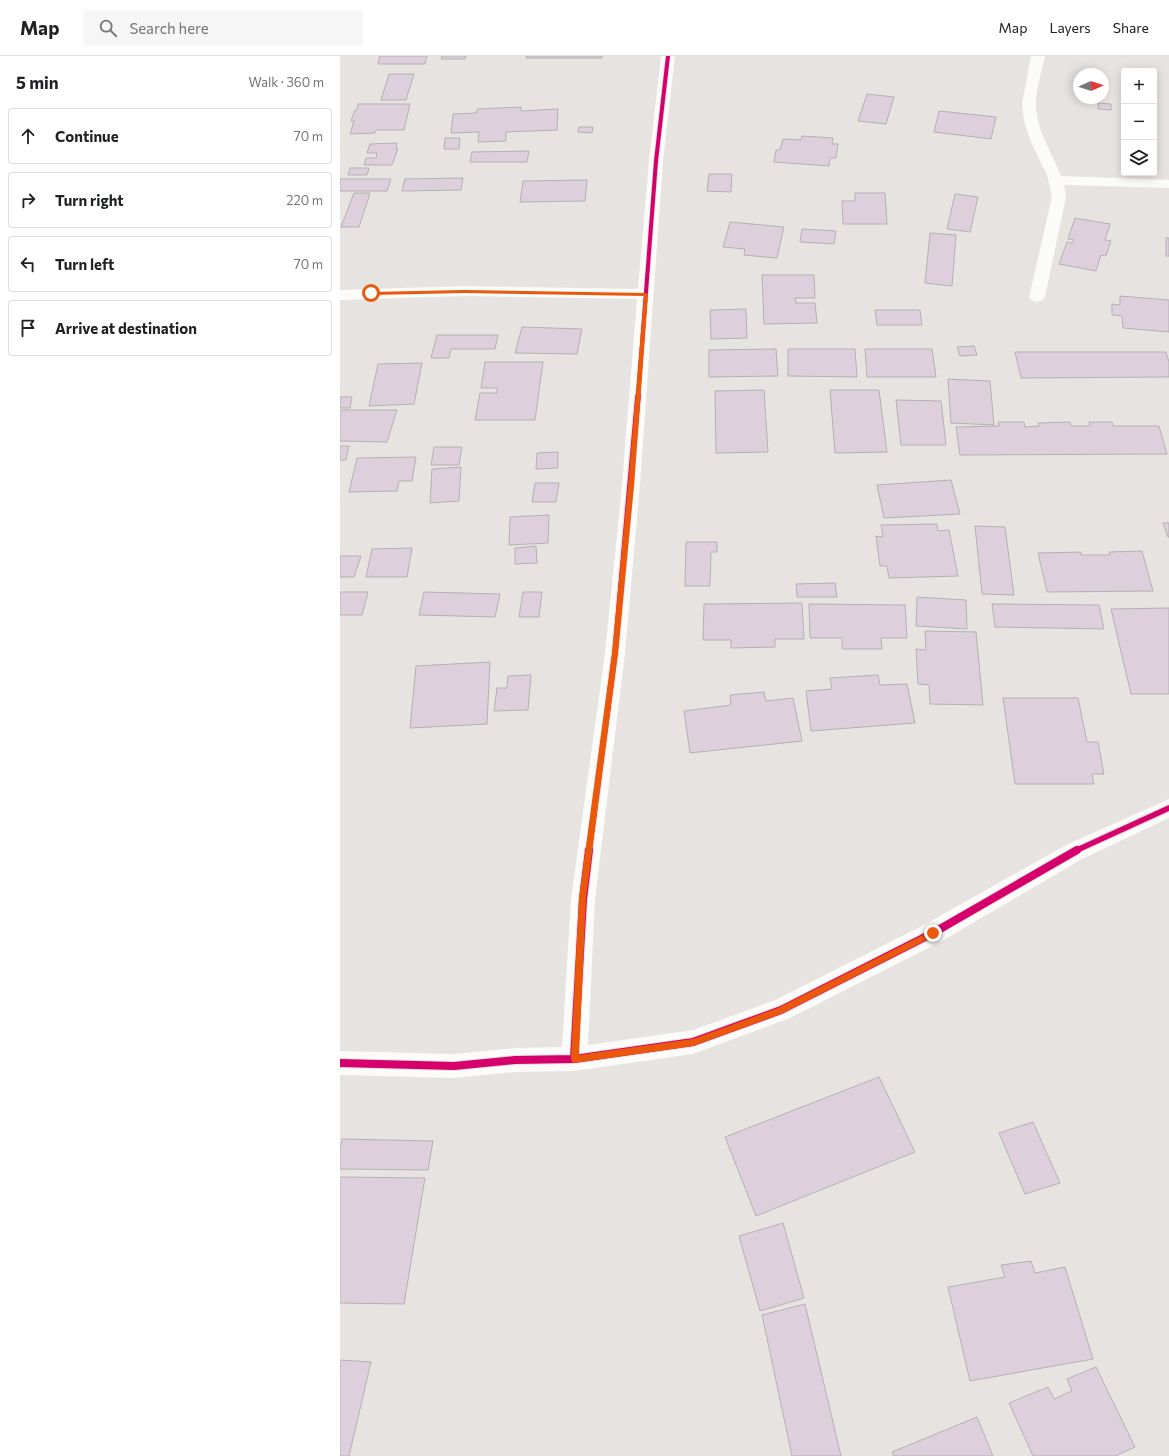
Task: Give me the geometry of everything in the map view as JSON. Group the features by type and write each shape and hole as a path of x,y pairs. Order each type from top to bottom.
{"street":[{"path":"574,1059 583,898 616,645 631,486 656,161 668,56"},
{"path":"1037,297 1059,196 1055,180 1037,140 1031,121 1029,104 1038,56"},
{"path":"1055,180 1169,184"},
{"path":"340,295 464,291 646,294"},
{"path":"340,1063 454,1066 515,1060 574,1059 693,1042 781,1010 933,933 1074,852 1169,808"}],"building":[{"path":"380,56 427,56 425,64 378,64"},
{"path":"442,56 466,56 465,59 441,59"},
{"path":"527,56 602,56 602,58 526,58"},
{"path":"389,74 414,74 406,100 381,100"},
{"path":"867,94 894,97 886,124 858,121"},
{"path":"358,104 410,104 404,130 376,130 375,133 350,134 354,121 351,121 355,110 357,110"},
{"path":"1098,104 1111,104 1111,110 1098,109"},
{"path":"521,107 521,111 558,109 557,130 506,132 506,141 478,142 479,132 451,133 453,114 477,113 477,109"},
{"path":"939,111 996,117 991,139 934,132"},
{"path":"579,127 593,127 592,133 578,132"},
{"path":"802,136 833,138 832,144 838,144 836,158 830,158 829,166 774,162 776,150 780,150 783,139 801,140"},
{"path":"445,138 460,138 459,149 444,149"},
{"path":"397,143 396,149 398,149 392,165 364,165 366,158 376,158 377,153 367,153 370,144"},
{"path":"529,151 527,162 470,162 472,152"},
{"path":"350,168 369,168 367,175 348,175"},
{"path":"709,174 732,174 731,192 707,191"},
{"path":"463,178 461,190 402,191 405,179"},
{"path":"340,179 391,179 387,191 340,191"},
{"path":"587,180 585,201 520,202 523,181"},
{"path":"354,193 370,193 359,227 341,227"},
{"path":"855,193 885,193 887,224 843,224 842,201 855,201"},
{"path":"955,194 978,197 970,232 947,229"},
{"path":"1075,218 1110,224 1105,240 1111,241 1106,256 1101,255 1096,271 1059,264 1067,242 1072,243 1074,240 1068,239"},
{"path":"730,222 784,227 777,258 744,255 745,249 723,247"},
{"path":"802,229 836,231 834,244 800,242"},
{"path":"930,233 956,235 952,286 925,283"},
{"path":"1166,238 1169,238 1169,256 1166,256"},
{"path":"762,275 814,275 815,298 795,298 796,303 815,303 817,323 764,324"},
{"path":"1120,296 1169,300 1169,332 1123,328 1122,316 1112,315 1112,304 1120,305"},
{"path":"746,309 747,338 711,339 710,310"},
{"path":"875,310 920,310 922,325 877,325"},
{"path":"522,327 582,329 577,354 515,353"},
{"path":"437,335 498,335 495,349 451,349 449,358 431,358"},
{"path":"974,346 977,355 960,356 957,347"},
{"path":"776,349 778,376 709,377 709,350"},
{"path":"788,349 855,349 857,377 788,376"},
{"path":"865,349 932,349 936,377 867,377"},
{"path":"1015,352 1166,352 1169,362 1169,377 1021,378"},
{"path":"485,362 543,362 535,420 475,420 480,393 497,393 497,388 481,388"},
{"path":"422,363 414,404 369,406 378,364"},
{"path":"948,379 990,381 994,425 951,423"},
{"path":"764,390 768,452 716,453 715,391"},
{"path":"830,390 879,390 887,452 835,453"},
{"path":"340,397 352,397 350,408 340,408"},
{"path":"896,400 941,401 946,445 901,445"},
{"path":"340,410 397,410 387,442 340,441"},
{"path":"998,422 1024,422 1025,427 1039,426 1038,423 1070,422 1071,426 1090,426 1089,422 1112,422 1113,426 1159,426 1167,454 960,455 956,427 999,426"},
{"path":"340,446 349,446 346,460 340,460"},
{"path":"434,447 462,447 459,465 431,465"},
{"path":"558,452 558,468 536,469 537,453"},
{"path":"416,457 412,481 399,481 397,491 349,492 357,458"},
{"path":"461,467 459,501 430,503 432,469"},
{"path":"951,480 960,514 884,518 877,485"},
{"path":"535,483 559,483 556,502 532,502"},
{"path":"549,515 548,543 509,545 510,517"},
{"path":"1163,523 1169,523 1169,537 1168,537"},
{"path":"937,524 938,531 949,530 958,576 889,578 887,566 880,566 876,536 883,537 881,525"},
{"path":"975,526 1005,527 1014,595 982,594"},
{"path":"686,542 717,542 717,552 711,552 710,586 685,586"},
{"path":"536,546 537,563 515,564 515,548"},
{"path":"412,548 407,577 366,577 372,549"},
{"path":"1142,551 1153,591 1047,592 1038,553 1081,552 1081,555 1110,555 1109,552"},
{"path":"340,556 361,556 354,577 340,577"},
{"path":"835,583 837,597 797,597 796,584"},
{"path":"340,592 368,592 362,615 340,615"},
{"path":"424,592 500,594 495,617 419,615"},
{"path":"523,592 542,592 539,617 519,617"},
{"path":"917,597 966,600 967,629 916,626"},
{"path":"802,603 804,639 775,639 775,647 731,648 731,640 703,640 704,604"},
{"path":"809,604 905,605 907,638 881,638 882,649 842,649 842,638 810,638"},
{"path":"992,604 1099,605 1104,629 995,627"},
{"path":"1169,608 1169,694 1131,694 1111,609"},
{"path":"925,631 976,632 983,705 930,704 929,685 918,684 916,649 926,650"},
{"path":"490,662 487,724 410,728 416,666"},
{"path":"531,675 528,710 494,711 497,688 507,688 508,676"},
{"path":"878,675 880,685 907,684 915,723 811,731 806,691 832,689 830,678"},
{"path":"764,692 766,701 793,698 802,741 690,753 684,711 731,705 730,695"},
{"path":"1003,698 1078,698 1087,742 1098,742 1104,774 1092,774 1094,784 1015,784"},
{"path":"879,1077 915,1152 756,1216 725,1137"},
{"path":"1033,1122 1060,1183 1025,1194 999,1133"},
{"path":"342,1139 433,1141 428,1170 340,1169 340,1149"},
{"path":"340,1177 425,1178 404,1304 340,1303"},
{"path":"783,1223 804,1298 760,1311 739,1236"},
{"path":"1031,1261 1035,1273 1065,1267 1093,1359 970,1381 948,1287 1005,1277 1001,1265"},
{"path":"805,1304 841,1456 792,1456 762,1315"},
{"path":"340,1360 371,1362 349,1456 340,1456"},
{"path":"1096,1367 1135,1447 1115,1456 1033,1456 1009,1403 1048,1387 1054,1399 1072,1391 1067,1379"},
{"path":"977,1417 993,1456 894,1456 892,1452"}],"cycle path":[{"path":"340,1063 454,1066 515,1060 574,1059 583,899 615,653 631,485 656,161 668,56"},
{"path":"574,1059 693,1042 781,1010 933,933 1074,852 1169,808"}],"route":[{"path":"371,293 464,291 646,294 631,486 615,653 583,898 574,1059 693,1042 781,1010 933,933"}]}
